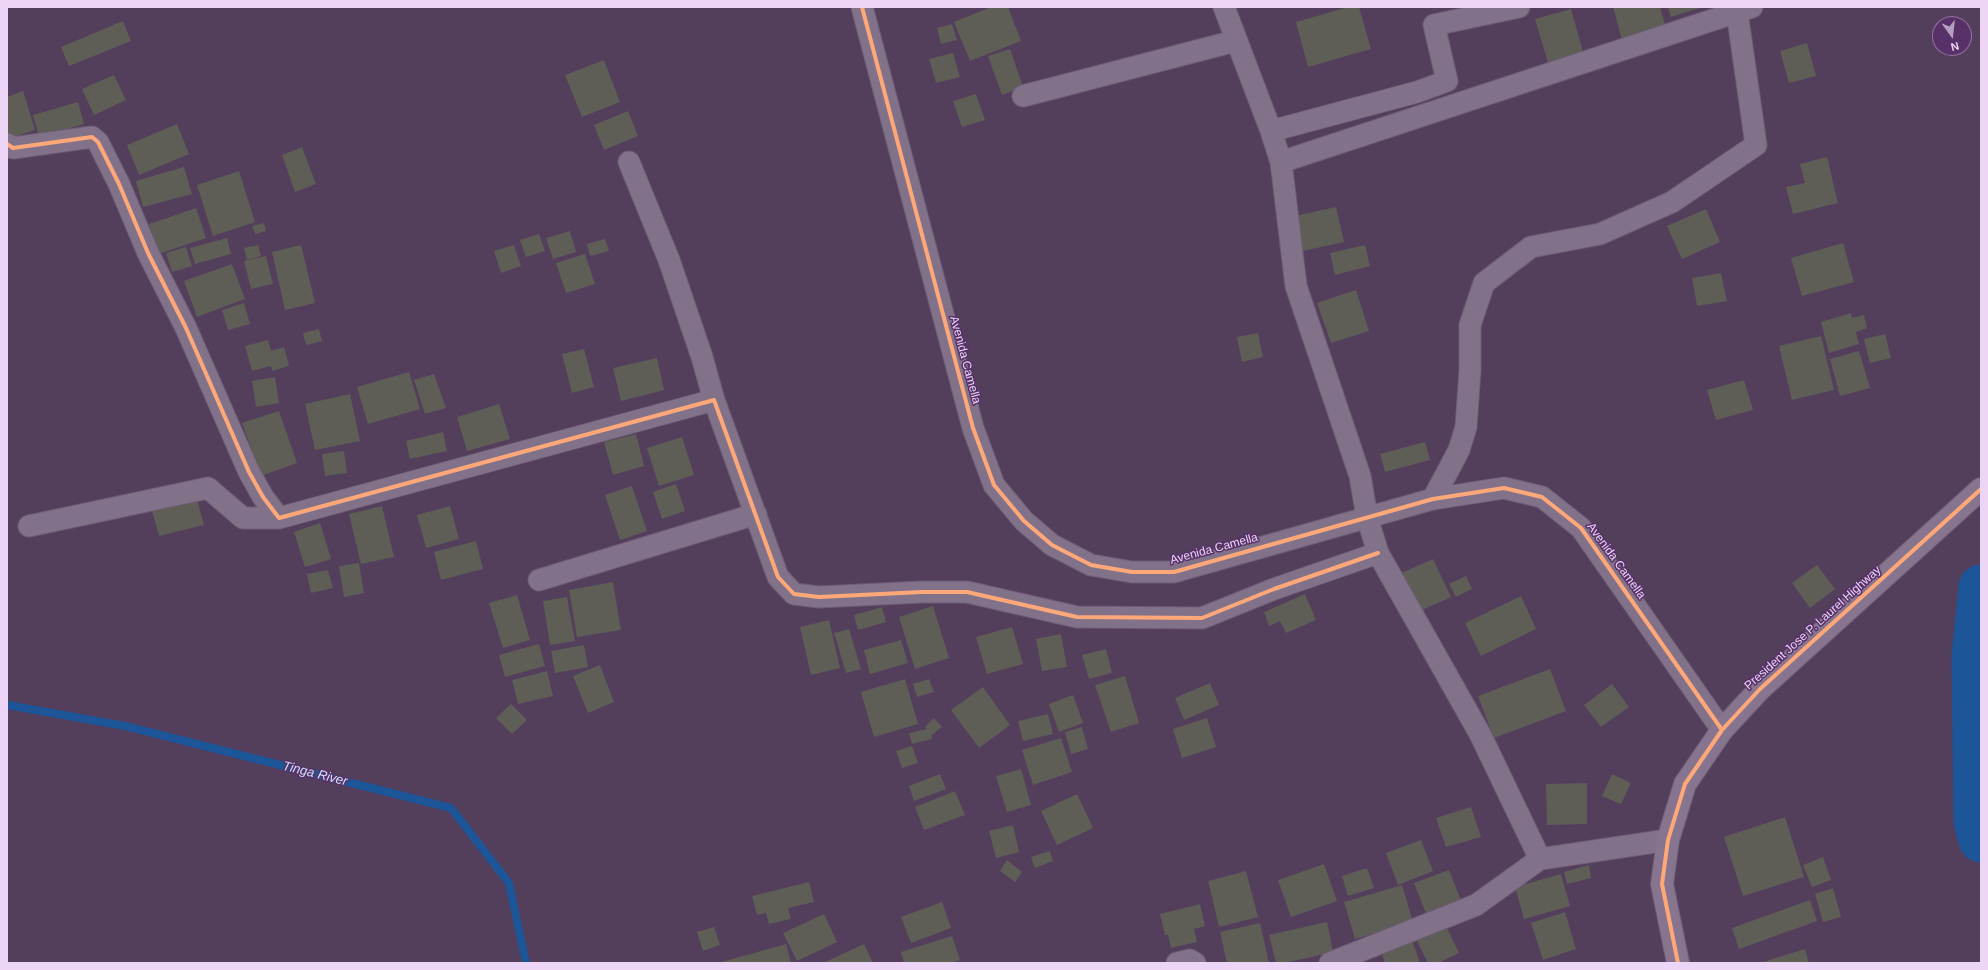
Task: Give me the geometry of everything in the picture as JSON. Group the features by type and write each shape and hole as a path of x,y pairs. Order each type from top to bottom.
{"highway":[{"name":"President Jose P. Laurel Highway","path":"1678,963 1662,884 1668,840 1685,784 1722,730 1760,688 1857,603 1981,489"}],"street":[{"name":"Avenida Camella","path":"862,7 973,428 994,484 1024,521 1052,545 1091,565 1132,572 1174,572 1433,499 1504,488 1542,497 1581,528 1722,730"},
{"path":"1224,7 1271,131 1280,162 1296,286 1360,476 1367,517 1378,553 1480,734 1540,859"},
{"path":"1271,131 1417,92 1447,81 1434,25 1519,7"},
{"path":"1280,162 1744,10 1756,145 1672,202 1600,234 1531,247 1484,283 1470,325 1470,370 1466,427 1459,450 1433,499"},
{"path":"1023,96 1236,41"},
{"path":"7,144 13,148 92,137 98,142 119,184 148,253 186,328 249,472 263,497 278,518"},
{"path":"629,162 669,260 702,357 714,400 756,514 767,550 778,577 794,594 819,597 922,592 968,592 1077,616 1202,618 1274,589 1378,553"},
{"path":"29,526 208,488 242,518 278,518 714,400"},
{"path":"539,580 756,514"},
{"path":"1330,963 1476,905 1540,859 1668,840"},
{"path":"1177,963 1190,960 1195,963"}],"building":[{"path":"991,7 1008,7 1021,41 970,61 954,22"},
{"path":"1348,7 1359,7 1371,49 1308,67 1296,22"},
{"path":"1613,7 1660,7 1666,28 1622,40"},
{"path":"1668,7 1703,7 1671,17"},
{"path":"1571,9 1584,56 1549,66 1535,19"},
{"path":"123,21 131,41 69,66 61,47"},
{"path":"952,24 957,40 941,44 937,28"},
{"path":"1807,43 1816,76 1789,83 1780,51"},
{"path":"1010,49 1023,87 1002,95 988,56"},
{"path":"953,53 960,77 936,83 929,59"},
{"path":"604,60 620,102 582,117 565,75"},
{"path":"114,75 126,100 94,115 82,89"},
{"path":"23,91 35,130 7,139 7,97"},
{"path":"976,94 985,120 962,127 953,101"},
{"path":"78,102 84,124 39,137 33,115"},
{"path":"628,111 638,136 604,150 594,125"},
{"path":"177,124 189,154 139,175 127,145"},
{"path":"302,147 316,184 295,192 282,155"},
{"path":"1827,157 1838,203 1793,214 1786,187 1805,183 1800,164"},
{"path":"184,167 192,194 143,207 136,181"},
{"path":"239,171 255,222 213,236 197,185"},
{"path":"1336,207 1344,242 1303,251 1295,216"},
{"path":"196,208 206,238 158,254 149,224"},
{"path":"1706,209 1720,242 1682,259 1667,226"},
{"path":"264,223 266,231 255,234 252,226"},
{"path":"570,231 576,252 553,259 546,238"},
{"path":"539,234 545,251 526,257 520,240"},
{"path":"227,238 231,254 195,264 190,248"},
{"path":"605,239 609,251 590,256 587,244"},
{"path":"1843,243 1854,282 1802,296 1791,258"},
{"path":"258,245 261,256 247,260 244,248"},
{"path":"301,245 315,303 285,310 272,252"},
{"path":"514,245 521,266 501,273 494,251"},
{"path":"1365,245 1370,266 1335,275 1330,253"},
{"path":"186,247 192,266 172,272 166,253"},
{"path":"585,254 595,284 566,293 556,263"},
{"path":"266,256 273,284 251,289 244,261"},
{"path":"232,264 245,299 197,317 184,281"},
{"path":"1721,273 1727,301 1697,306 1692,278"},
{"path":"1356,290 1369,331 1331,343 1317,303"},
{"path":"244,303 250,324 228,330 222,310"},
{"path":"1851,313 1852,318 1864,315 1867,328 1856,332 1859,344 1829,353 1821,322"},
{"path":"319,329 322,341 306,345 303,333"},
{"path":"1258,333 1263,357 1242,362 1237,337"},
{"path":"1885,334 1891,358 1870,363 1864,339"},
{"path":"1821,336 1834,390 1792,400 1779,346"},
{"path":"268,340 271,351 284,347 289,366 272,371 271,366 252,371 245,346"},
{"path":"584,349 594,387 572,393 562,354"},
{"path":"1859,351 1870,388 1840,396 1830,359"},
{"path":"657,358 664,390 621,401 613,368"},
{"path":"409,372 420,409 368,424 357,387"},
{"path":"434,374 446,408 425,414 414,380"},
{"path":"275,377 279,403 256,407 252,381"},
{"path":"1744,380 1753,410 1716,420 1707,390"},
{"path":"350,394 360,441 315,450 305,404"},
{"path":"499,404 510,439 467,451 457,417"},
{"path":"279,411 297,463 261,476 242,423"},
{"path":"443,432 447,451 410,459 406,441"},
{"path":"636,434 644,466 613,475 604,442"},
{"path":"682,437 694,475 659,486 647,448"},
{"path":"1425,442 1430,460 1385,472 1380,454"},
{"path":"344,451 347,473 325,476 322,454"},
{"path":"676,484 685,511 662,519 653,492"},
{"path":"632,486 647,531 620,540 605,495"},
{"path":"195,492 204,525 159,536 150,503"},
{"path":"382,506 394,557 361,564 349,514"},
{"path":"450,506 459,539 426,548 417,515"},
{"path":"320,523 331,559 305,567 294,532"},
{"path":"476,541 483,569 441,580 434,552"},
{"path":"1433,559 1451,597 1415,613 1397,575"},
{"path":"359,563 364,593 344,597 339,566"},
{"path":"1817,565 1835,589 1810,608 1792,583"},
{"path":"328,570 333,588 311,593 307,574"},
{"path":"1466,576 1472,589 1456,597 1449,584"},
{"path":"613,582 621,630 577,637 569,590"},
{"path":"1305,594 1316,620 1286,633 1280,621 1269,626 1264,612"},
{"path":"517,595 530,640 503,648 489,603"},
{"path":"1521,596 1536,629 1481,656 1465,623"},
{"path":"567,597 575,641 550,645 543,601"},
{"path":"933,606 949,658 915,669 899,617"},
{"path":"882,607 886,622 858,630 854,615"},
{"path":"829,620 840,668 811,675 800,627"},
{"path":"1012,627 1023,664 987,674 976,637"},
{"path":"849,629 861,669 846,673 834,633"},
{"path":"1061,634 1067,667 1042,671 1036,639"},
{"path":"901,640 908,663 870,674 864,650"},
{"path":"539,644 545,666 505,677 499,655"},
{"path":"584,645 588,667 555,673 551,651"},
{"path":"1106,649 1112,673 1089,679 1082,655"},
{"path":"600,665 614,702 588,713 573,676"},
{"path":"1550,669 1566,711 1494,738 1478,696"},
{"path":"547,671 553,696 518,704 512,680"},
{"path":"1125,676 1139,723 1111,732 1095,685"},
{"path":"905,679 918,724 874,737 861,692"},
{"path":"929,679 934,692 917,697 913,684"},
{"path":"1210,683 1219,705 1184,720 1175,698"},
{"path":"1612,684 1629,707 1601,727 1584,705"},
{"path":"983,687 1010,725 979,748 951,710"},
{"path":"1073,695 1083,723 1059,732 1049,704"},
{"path":"511,704 527,720 512,734 496,718"},
{"path":"1048,714 1053,734 1023,741 1018,721"},
{"path":"934,718 942,727 932,735 931,733 932,739 912,744 909,733 927,729 925,727"},
{"path":"1207,718 1216,747 1182,758 1173,729"},
{"path":"1082,727 1088,749 1071,754 1065,732"},
{"path":"1061,738 1072,772 1033,785 1022,750"},
{"path":"912,746 918,763 902,768 896,751"},
{"path":"1021,769 1031,805 1007,812 996,776"},
{"path":"940,774 946,789 914,801 909,786"},
{"path":"1612,774 1631,783 1621,804 1602,796"},
{"path":"1587,783 1587,824 1547,825 1546,784"},
{"path":"955,791 965,815 924,830 915,807"},
{"path":"1077,794 1093,828 1057,845 1041,811"},
{"path":"1471,807 1481,837 1446,847 1436,818"},
{"path":"1785,817 1804,877 1743,896 1724,837"},
{"path":"1013,825 1019,852 996,858 989,831"},
{"path":"1421,840 1433,871 1398,885 1386,853"},
{"path":"1050,851 1053,861 1035,868 1031,857"},
{"path":"1823,857 1831,880 1812,887 1803,865"},
{"path":"1007,860 1022,872 1015,882 1000,871"},
{"path":"1324,864 1337,901 1291,917 1278,880"},
{"path":"1589,865 1591,878 1567,884 1564,872"},
{"path":"1367,868 1374,888 1348,896 1342,876"},
{"path":"1449,870 1462,903 1427,916 1414,883"},
{"path":"1246,871 1258,917 1219,927 1208,881"},
{"path":"1561,874 1570,906 1524,919 1515,887"},
{"path":"809,882 814,902 788,908 791,919 769,924 766,913 757,915 752,896"},
{"path":"1402,885 1413,922 1355,939 1344,902"},
{"path":"1833,888 1841,917 1823,922 1815,894"},
{"path":"1810,900 1817,921 1739,949 1732,928"},
{"path":"942,902 951,928 911,943 901,917"},
{"path":"1200,904 1205,926 1194,929 1197,942 1171,948 1168,935 1165,935 1160,914"},
{"path":"1565,912 1576,949 1543,960 1531,923"},
{"path":"824,914 837,942 797,961 783,933"},
{"path":"1327,922 1333,952 1285,963 1276,963 1269,935"},
{"path":"1260,923 1269,963 1227,963 1220,932"},
{"path":"1446,926 1459,953 1438,963 1428,963 1416,939"},
{"path":"714,927 720,945 703,951 697,932"},
{"path":"952,936 960,960 951,963 904,963 901,952"},
{"path":"1411,937 1420,963 1385,963 1380,948"},
{"path":"786,944 791,963 718,963"},
{"path":"864,944 873,963 823,963"},
{"path":"1805,949 1809,963 1760,963"}],"waterway":[{"path":"1981,587 1974,656 1976,822 1981,840"},
{"name":"Tinga River","path":"7,705 125,726 451,808 509,883 526,963"}],"cycle path":[{"path":"862,7 973,428 994,485 1024,521 1052,545 1091,565 1132,572 1174,572 1433,499 1504,488 1542,497 1581,528 1722,730"},
{"path":"7,144 13,148 92,137 98,142 119,184 148,253 186,328 249,472 263,497 279,518 714,400 778,577 794,594 819,597 922,592 967,592 1077,617 1202,618 1274,589 1378,553"},
{"path":"1678,963 1662,884 1668,840 1685,784 1722,730 1760,689 1981,489"}]}
